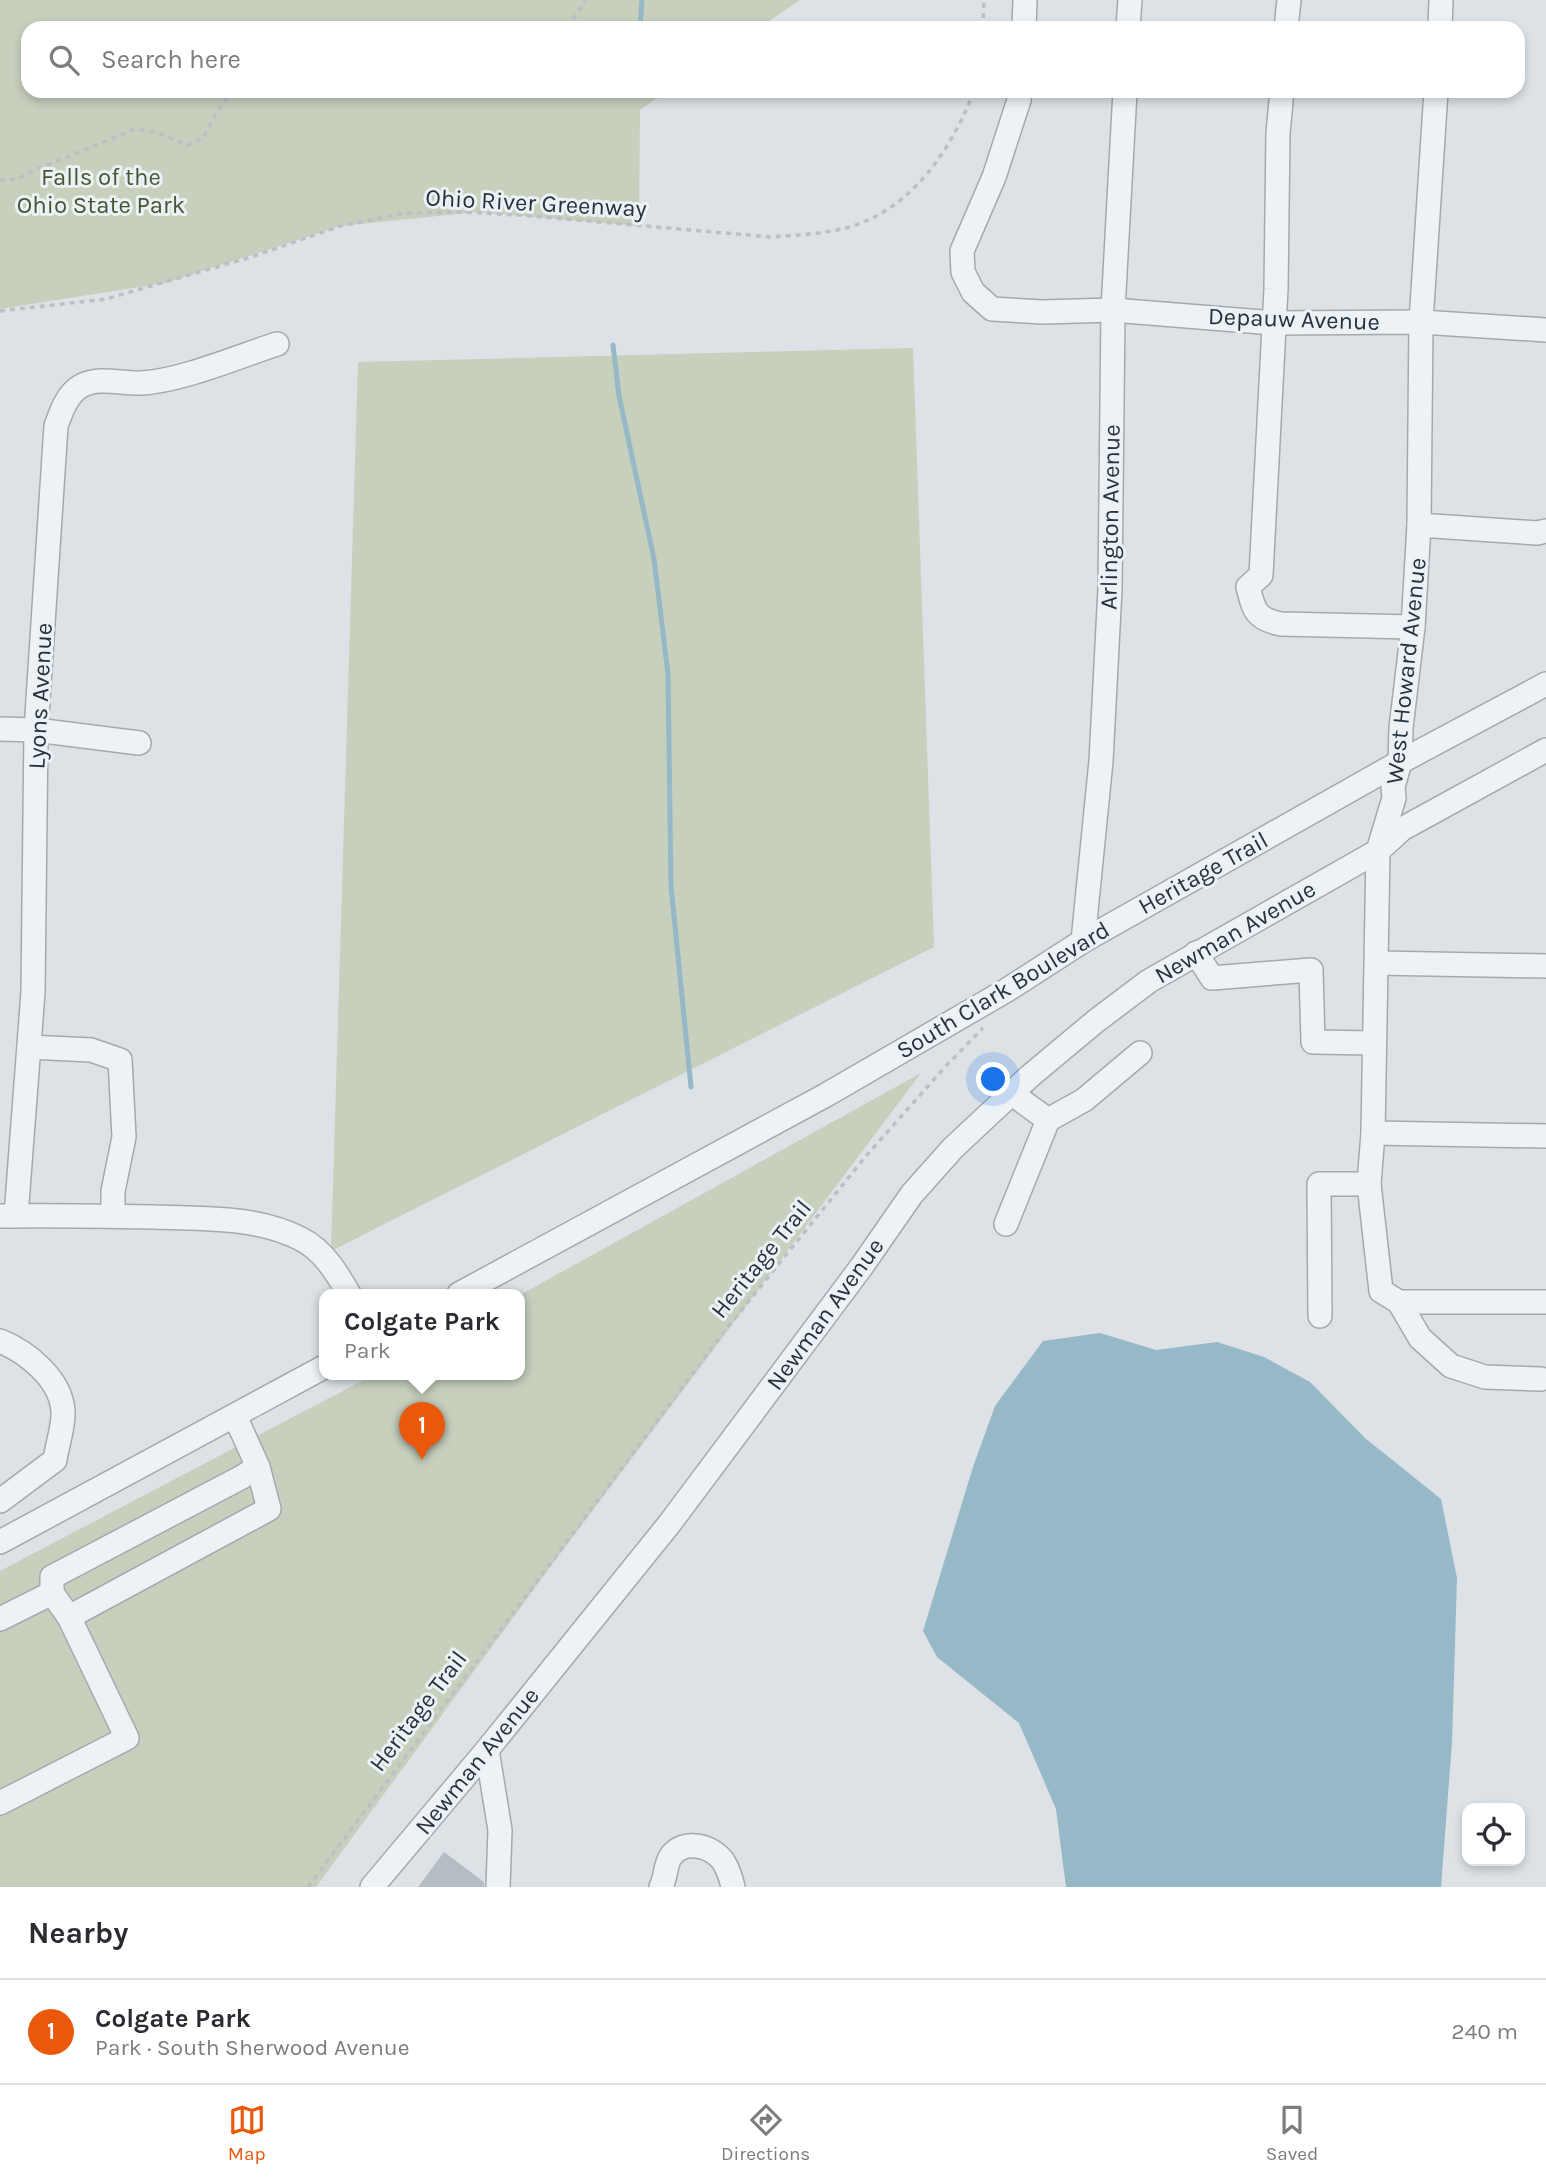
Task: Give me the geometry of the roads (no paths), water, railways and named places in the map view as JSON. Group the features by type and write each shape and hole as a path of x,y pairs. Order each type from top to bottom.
{"street":[{"path":"1024,21 1025,0"},
{"path":"1128,21 1130,0"},
{"path":"1287,21 1289,0"},
{"path":"1440,21 1441,0"},
{"name":"Depauw Avenue","path":"1019,98 994,177 962,251 963,272 973,292 992,309 1042,312 1113,310 1274,323 1421,322 1546,330"},
{"name":"Arlington Avenue","path":"1083,941 1101,761 1110,589 1113,310 1125,98"},
{"path":"1282,98 1261,575 1248,587 1253,608 1264,620 1281,624 1413,627"},
{"name":"West Howard Avenue","path":"1390,1296 1369,1184 1373,1132 1378,851 1394,798 1401,762 1401,728 1413,627 1419,525 1421,322 1436,98"},
{"name":"Lyons Avenue","path":"8,1216 29,1047 33,992 36,730 56,426 63,405 82,386 107,381 162,381 277,344"},
{"path":"1419,525 1537,533 1546,531"},
{"name":"South Clark Boulevard","path":"468,1289 826,1095 1007,990 1083,941 1401,762 1546,684"},
{"path":"0,729 36,730 139,743"},
{"path":"1378,851 1402,829 1546,750"},
{"name":"Newman Avenue","path":"372,1887 487,1750 670,1523 912,1195 953,1148 1011,1093 1096,1021 1149,981 1378,851"},
{"path":"1196,953 1212,978 1311,970 1312,1042 1374,1043"},
{"path":"1377,963 1546,966"},
{"path":"29,1047 91,1050 120,1060 124,1137 113,1191 113,1216"},
{"path":"1006,1224 1048,1120 1084,1100 1140,1053"},
{"path":"1011,1093 1048,1120"},
{"path":"1373,1132 1546,1136"},
{"path":"1320,1316 1319,1184 1369,1184"},
{"path":"8,1216 239,1220 273,1227 303,1240 331,1263 346,1289"},
{"path":"1390,1296 1546,1303"},
{"path":"1390,1296 1420,1338 1451,1366 1485,1377 1541,1379"},
{"path":"0,1341 15,1347 41,1368 54,1385 63,1411 55,1460 0,1501"},
{"path":"0,1542 319,1370"},
{"path":"69,1617 268,1508 258,1467 235,1416"},
{"path":"0,1619 52,1585 258,1467"},
{"path":"0,1803 127,1738 52,1585"},
{"path":"487,1750 500,1830 498,1887"},
{"path":"662,1887 669,1857 680,1847 693,1845 709,1850 722,1860 733,1887"}],"water":[{"path":"1100,1333 1156,1350 1217,1342 1264,1357 1310,1382 1365,1438 1441,1499 1457,1578 1452,1742 1441,1887 1066,1887 1056,1809 1019,1723 937,1657 923,1631 973,1467 995,1406 1043,1341"}],"waterway":[{"path":"640,21 642,0"},
{"path":"613,345 619,396 654,559 668,674 671,886 691,1087"}],"place":[{"name":"Colgate Park","path":"422,1460"}],"park label":[{"name":"Falls of the Ohio State Park","path":"101,191"}]}
